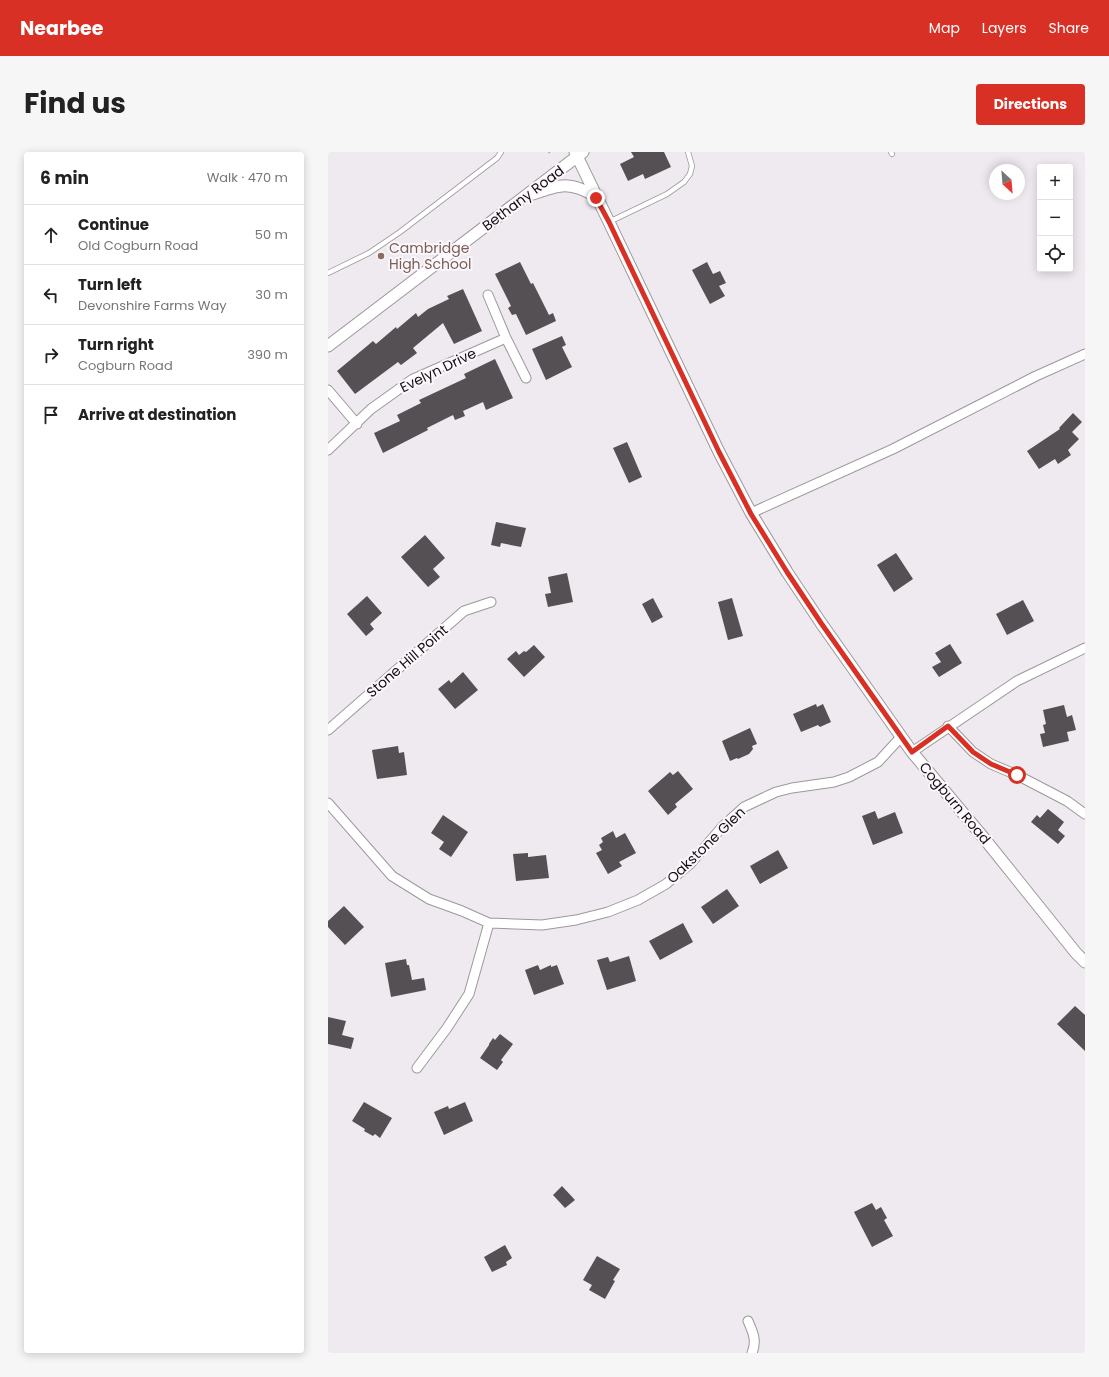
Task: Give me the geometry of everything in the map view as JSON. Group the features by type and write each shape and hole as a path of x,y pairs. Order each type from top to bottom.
{"street":[{"name":"Cogburn Road","path":"578,154 596,198 609,222 719,452 751,514 787,572 912,752 983,837 1076,953 1085,962"},
{"name":"Bethany Road","path":"328,346 523,198 578,154"},
{"path":"523,198 564,185 581,189 596,198"},
{"path":"488,295 506,338 526,378"},
{"name":"Evelyn Drive","path":"328,450 371,409 413,379 506,338"},
{"path":"751,514 893,449 1036,376 1085,354"},
{"path":"328,390 357,424"},
{"name":"Stone Hill Point","path":"328,730 464,611 490,602"},
{"path":"912,752 948,726 1017,681 1085,648"},
{"path":"948,726 973,752 991,764 1017,775 1067,801 1085,814"},
{"name":"Oakstone Glen","path":"328,803 392,876 429,899 462,910 490,923 542,925 560,923 608,912 638,900 666,884 691,863 723,826 744,807 781,790 834,782 849,777 878,762 901,737"},
{"path":"417,1068 470,994 490,923"},
{"path":"748,1321 754,1335 755,1342 752,1353"}],"lane":[{"path":"328,273 369,253 400,232 497,158 501,152"},
{"path":"609,222 666,194 684,182 690,174 692,166 688,152"}],"building":[{"path":"631,152 664,152 671,167 645,179 643,174 628,181 620,164 634,157"},
{"path":"520,262 531,284 533,283 549,315 553,313 556,321 526,335 516,314 512,315 508,308 511,306 495,274"},
{"path":"707,262 713,274 720,271 726,283 719,286 725,296 710,304 692,270"},
{"path":"463,289 482,331 454,344 443,323 413,348 417,353 401,365 398,362 355,394 337,371 373,341 376,344 416,313 418,317 428,309 449,299 447,296"},
{"path":"562,336 566,345 562,347 572,367 546,380 532,349"},
{"path":"495,359 513,398 486,410 483,402 463,411 465,416 455,420 453,415 427,428 428,430 383,453 374,433 400,421 397,415 421,403 419,400 466,378 464,374"},
{"path":"1073,413 1082,422 1072,432 1079,439 1068,450 1071,455 1058,464 1055,459 1039,469 1027,451 1060,429 1059,428"},
{"path":"627,442 642,477 629,483 613,448"},
{"path":"496,522 526,528 521,547 501,543 500,547 491,545"},
{"path":"425,535 445,558 433,569 440,577 428,587 401,557"},
{"path":"896,553 913,579 894,592 877,565"},
{"path":"567,573 573,602 548,607 545,594 551,593 548,577"},
{"path":"367,596 382,613 370,624 374,629 366,636 347,614"},
{"path":"653,598 663,617 652,623 642,604"},
{"path":"732,598 743,636 728,640 718,602"},
{"path":"1023,600 1034,621 1007,635 996,614"},
{"path":"950,644 962,663 939,677 932,667 941,662 935,653"},
{"path":"534,645 545,657 524,677 507,659 516,651 519,655 524,651 526,652"},
{"path":"463,672 478,690 455,709 438,689 449,680 451,683"},
{"path":"816,704 817,707 823,704 831,722 820,727 818,725 801,732 793,714"},
{"path":"1064,705 1067,717 1072,715 1076,730 1067,732 1069,741 1043,747 1040,734 1045,733 1043,725 1046,724 1043,710"},
{"path":"750,728 757,744 752,746 753,749 749,754 730,761 722,741"},
{"path":"398,746 399,753 404,752 407,775 377,779 372,750"},
{"path":"678,771 693,789 675,804 677,807 668,815 648,791 670,772 673,775"},
{"path":"1048,809 1064,822 1058,830 1065,836 1058,844 1031,822 1037,815 1040,818"},
{"path":"875,811 878,819 895,812 903,833 873,845 862,816"},
{"path":"443,815 468,832 451,857 439,849 444,842 431,833"},
{"path":"613,831 616,838 625,833 636,853 619,862 622,866 608,874 596,853 602,850 599,845 603,842 601,838"},
{"path":"778,850 788,868 760,884 750,866"},
{"path":"528,853 528,857 546,855 549,878 516,881 513,854"},
{"path":"727,889 739,906 713,924 701,907"},
{"path":"344,906 364,927 345,945 328,927 328,921"},
{"path":"683,923 693,942 660,960 649,941"},
{"path":"629,956 636,981 607,990 597,960 608,957 610,962"},
{"path":"406,959 407,965 409,965 412,980 424,978 426,990 391,997 385,963"},
{"path":"538,965 540,970 551,965 551,967 557,965 564,984 534,995 525,970"},
{"path":"1075,1006 1085,1015 1085,1051 1057,1024"},
{"path":"328,1017 346,1021 342,1035 354,1038 351,1049 328,1044"},
{"path":"500,1034 513,1044 501,1060 503,1062 497,1070 480,1058 493,1038 495,1040"},
{"path":"364,1102 392,1118 380,1138 375,1134 373,1136 364,1131 365,1129 352,1121"},
{"path":"465,1102 473,1121 444,1135 434,1112 448,1106 449,1109"},
{"path":"562,1186 575,1200 565,1208 553,1195"},
{"path":"872,1203 876,1210 881,1207 887,1218 884,1220 893,1236 872,1247 854,1212"},
{"path":"505,1245 512,1258 506,1262 507,1265 492,1272 484,1257"},
{"path":"597,1256 620,1269 613,1280 615,1281 605,1299 589,1290 592,1285 583,1280"}],"place":[{"name":"Cambridge High School","path":"381,256"}],"route":[{"path":"596,198 609,222 719,452 751,514 821,623 912,752 948,726 973,752 991,764 1017,775"}]}
